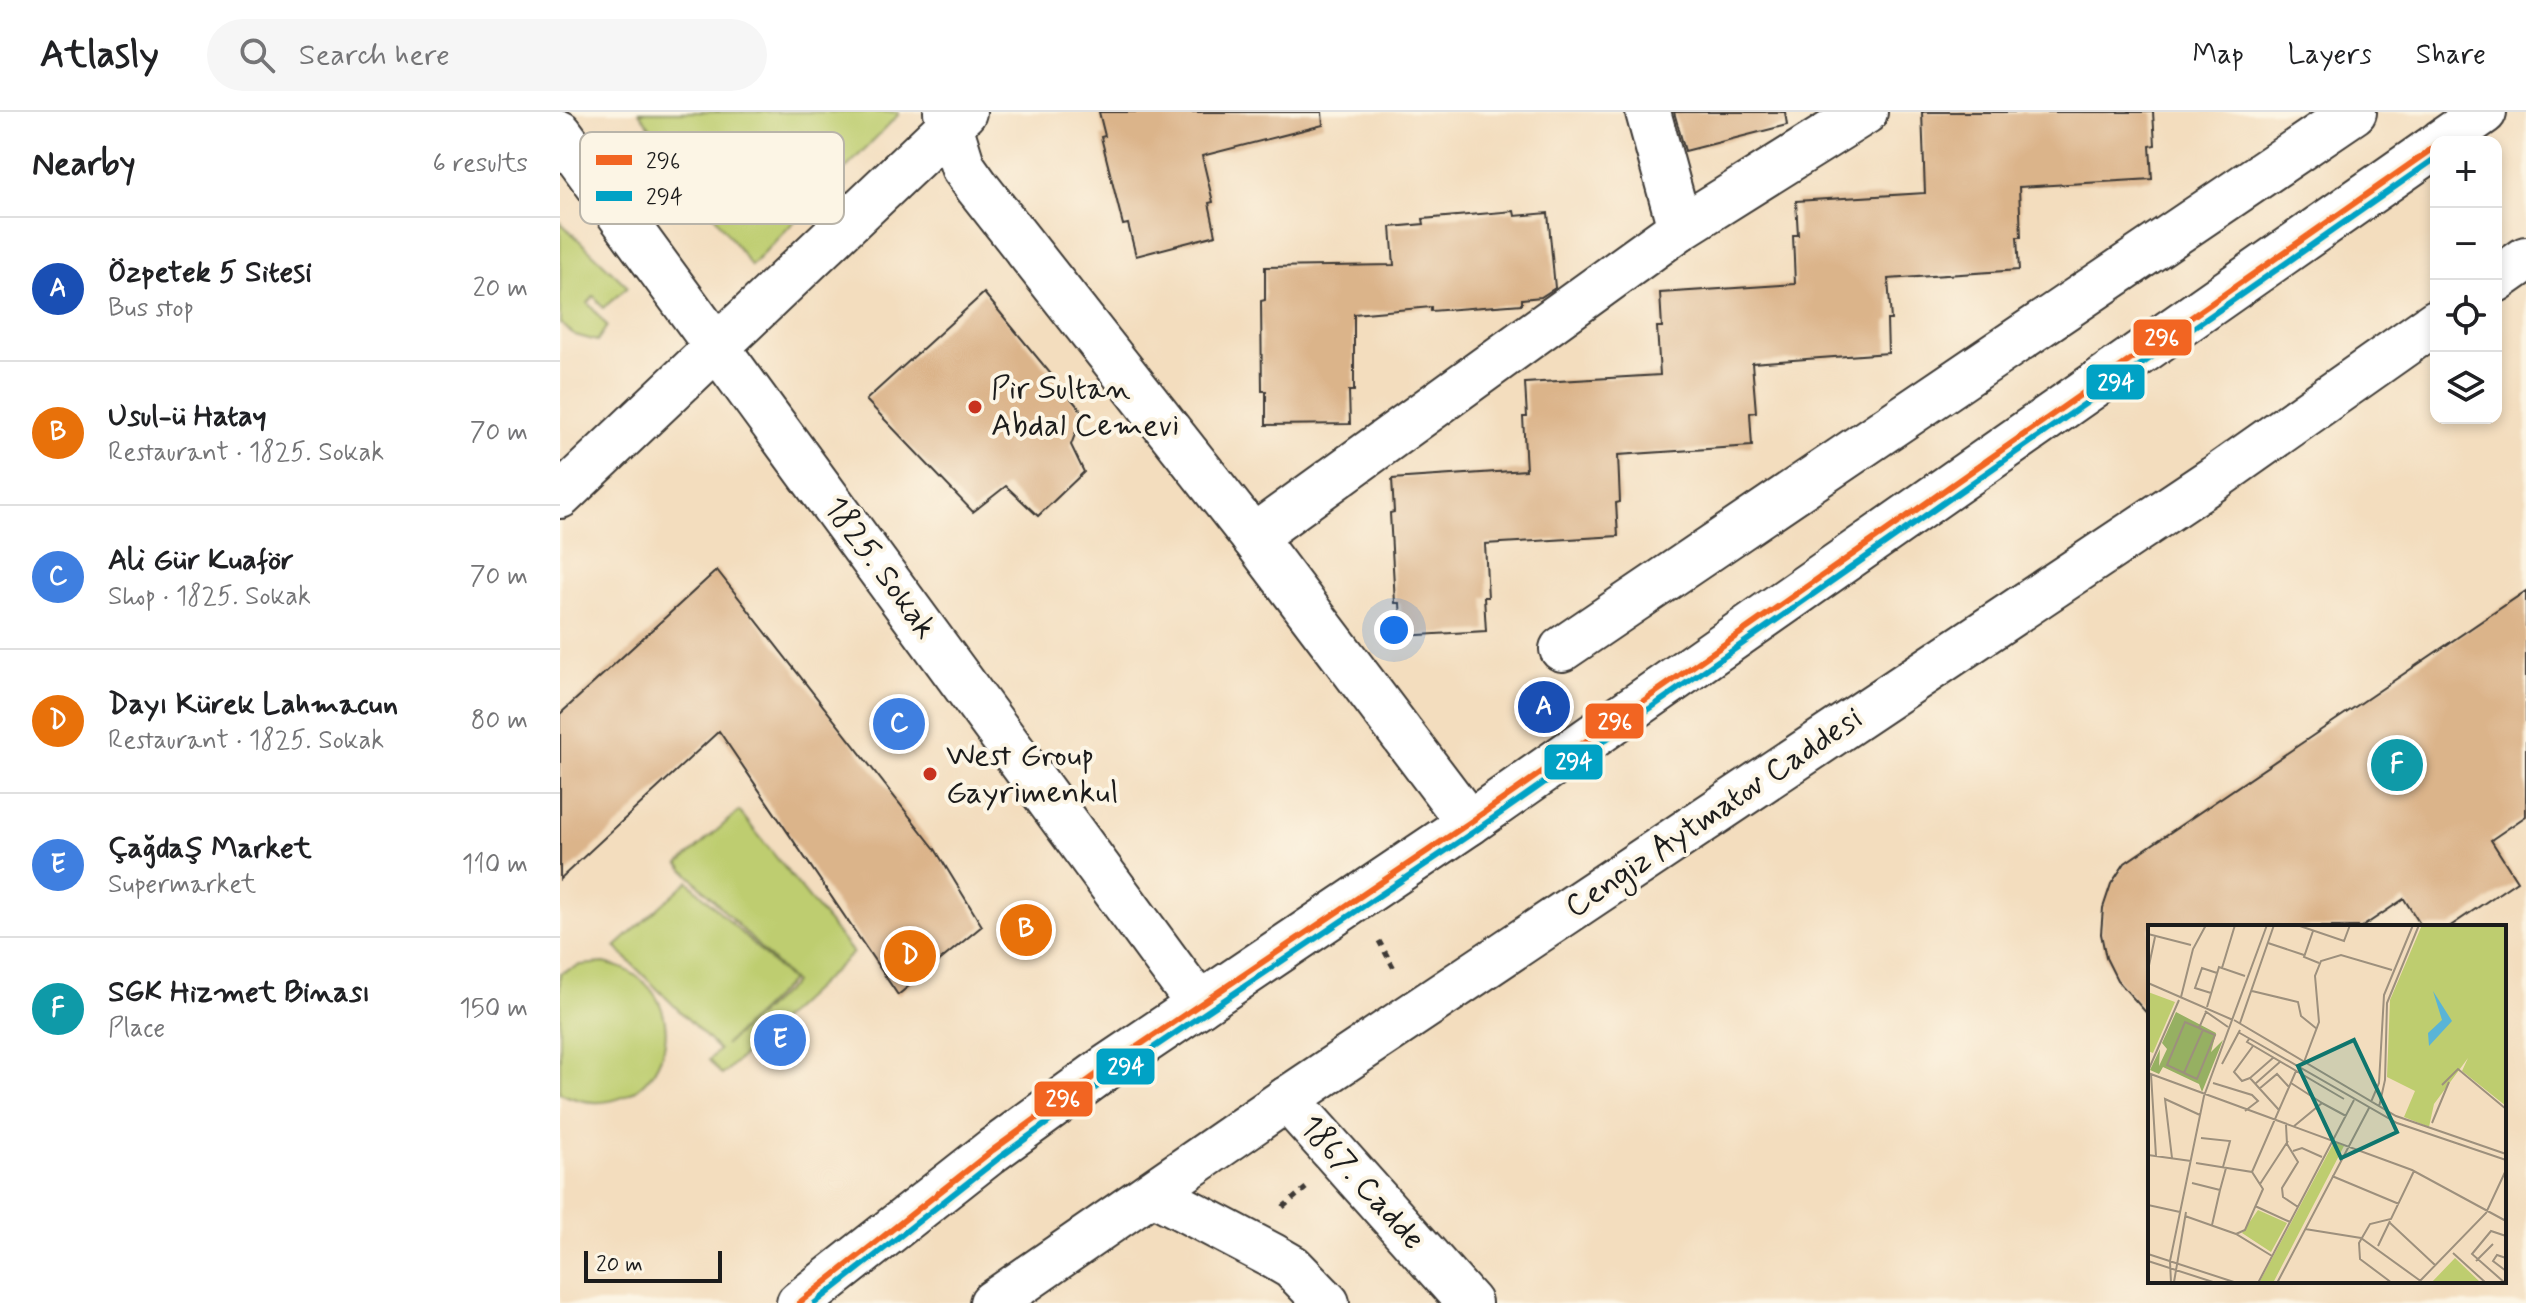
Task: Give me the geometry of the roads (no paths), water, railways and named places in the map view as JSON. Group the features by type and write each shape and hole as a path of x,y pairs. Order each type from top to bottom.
{"street":[{"path":"1648,112 1680,228"},
{"path":"1253,537 1680,228 1865,112"},
{"path":"1562,649 2354,112"},
{"path":"2450,136 2484,112"},
{"path":"844,223 953,116"},
{"path":"953,116 963,167 978,188 1253,537 1469,823"},
{"name":"1825. Sokak","path":"560,133 580,160"},
{"path":"799,1303 993,1150 1107,1067 1469,823 2430,150"},
{"name":"1825. Sokak","path":"628,224 1199,1005"},
{"path":"560,496 843,224"},
{"path":"2502,276 2526,259"},
{"name":"Cengiz Aytmatov Caddesi","path":"992,1303 1287,1099 2202,487 2430,326"},
{"name":"1867. Cadde","path":"1287,1099 1469,1303"},
{"path":"1153,1193 1292,1267 1327,1303"}],"place":[{"name":"Pir Sultan Abdal Cemevi","path":"975,407"},
{"name":"Özpetek 5 Sitesi","path":"1544,707"},
{"name":"Ali Gür Kuaför","path":"899,724"},
{"name":"SGK Hizmet Binası","path":"2397,765"},
{"name":"West Group Gayrimenkul","path":"930,774"},
{"name":"Usul-ü Hatay","path":"1026,930"},
{"name":"Dayı Kürek Lahmacun","path":"910,956"},
{"name":"Çağdaş Market","path":"780,1040"}]}
